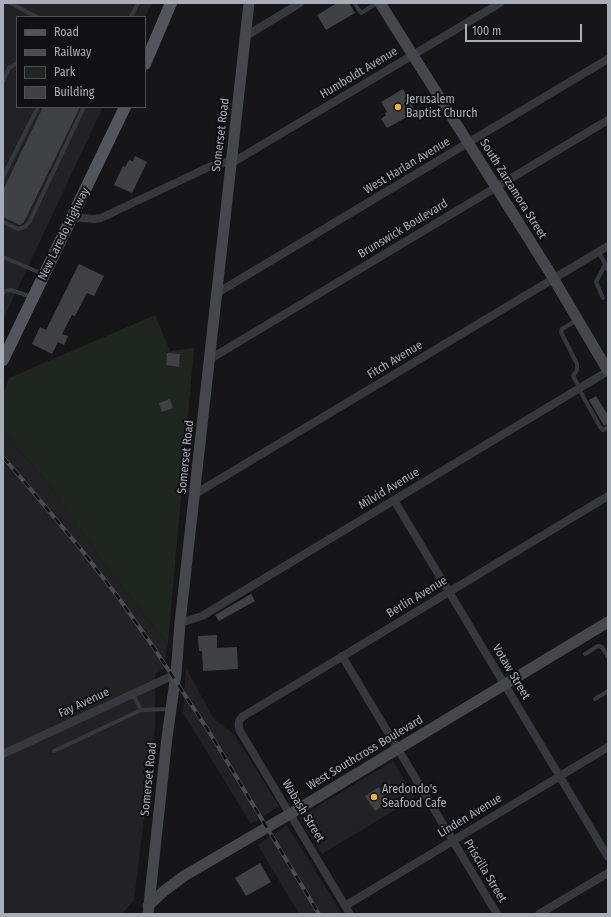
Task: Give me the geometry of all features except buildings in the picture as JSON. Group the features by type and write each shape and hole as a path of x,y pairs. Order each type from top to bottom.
{"main road":[{"path":"146,59 149,45 171,3"},
{"name":"Somerset Road","path":"148,909 167,737 176,674 180,623 249,3"},
{"name":"South Zarzamora Street","path":"380,3 554,279 608,371"},
{"name":"New Laredo Highway","path":"4,354 33,298 125,108"},
{"name":"West Southcross Boulevard","path":"141,914 148,909 164,891 184,876 290,814 608,622"}],"street":[{"path":"246,36 300,3"},
{"name":"Humboldt Avenue","path":"72,217 94,219 102,218 211,166 231,163 500,3"},
{"name":"West Harlan Avenue","path":"217,293 608,59"},
{"name":"Brunswick Boulevard","path":"210,359 608,120"},
{"name":"Fitch Avenue","path":"195,494 608,246"},
{"name":"Milvid Avenue","path":"180,623 202,616 608,371"},
{"name":"Berlin Avenue","path":"240,719 608,496"},
{"name":"Votaw Street","path":"394,500 608,857"},
{"name":"Priscilla Street","path":"342,656 497,914"},
{"name":"Fay Avenue","path":"3,754 176,674"},
{"name":"Wabash Street","path":"240,719 240,730 350,914"},
{"name":"Linden Avenue","path":"345,906 608,747"},
{"path":"539,914 608,873"}],"lane":[{"path":"10,3 36,16"},
{"path":"132,16 138,3"},
{"path":"355,3 361,13 377,3"},
{"path":"3,81 9,68 16,64"},
{"path":"3,177 38,108"},
{"path":"3,222 18,229 25,227 30,221 84,108"},
{"path":"599,252 608,270"},
{"path":"3,257 44,275"},
{"path":"604,298 596,282 605,265"},
{"path":"3,294 4,292 11,290 33,298"},
{"path":"578,320 562,329 561,332 576,364 577,370 573,376 603,430 608,427"},
{"path":"585,654 598,646 602,647 608,657"},
{"path":"595,699 608,691"},
{"path":"133,694 141,710"},
{"path":"54,751 141,710 171,709"}],"shaded area":[{"path":"3,3 152,3 146,16 16,16 16,108 103,108 3,320"},
{"path":"3,432 46,480 105,565 168,644 163,669 155,674 155,728 134,900 122,914 3,914"},
{"path":"186,668 214,719 234,734 279,806 251,824 183,713"},
{"path":"393,761 415,798 322,854 300,817"},
{"path":"287,825 342,914 299,914 258,845"}],"green space":[{"path":"155,315 170,351 194,348 168,644 105,565 46,480 3,432 3,396 9,378"}],"railway":[{"path":"3,457 80,548 118,597 154,648 208,730 319,914"}],"place":[{"name":"Jerusalem Baptist Church","path":"398,107"},
{"name":"Aredondo's Seafood Cafe","path":"374,797"}]}
